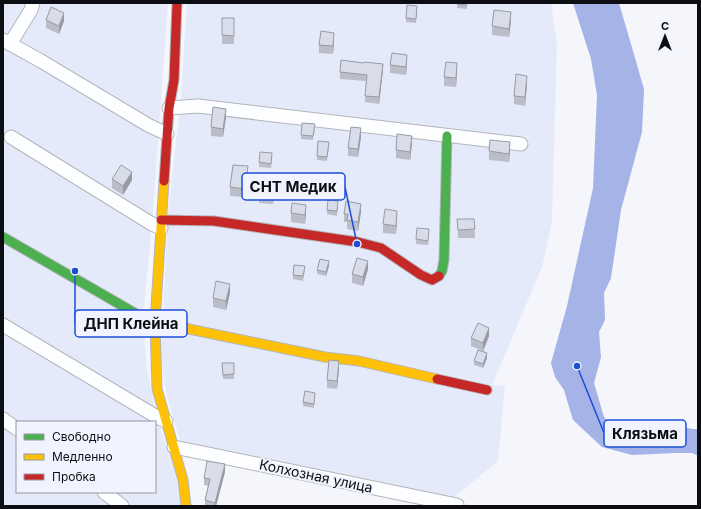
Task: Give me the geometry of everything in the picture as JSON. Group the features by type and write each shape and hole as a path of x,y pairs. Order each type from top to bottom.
{"street":[{"path":"33,3 31,10 7,42 167,134"},
{"path":"177,3 174,80 169,108 155,322 157,389 183,480 186,506"},
{"path":"169,108 198,106 520,144"},
{"path":"11,138 146,220 161,224 214,221 358,242 381,248 421,275 432,280 439,277 444,260 447,136"},
{"path":"3,237 136,314 155,322 325,357 359,361 487,390"},
{"path":"3,325 156,417 166,420"},
{"path":"3,419 16,427"},
{"name":"Колхозная улица","path":"174,447 457,505 456,506"},
{"path":"105,493 122,506"}],"shaded area":[{"path":"3,3 168,3 152,224 143,317 147,371 157,417 176,476 180,506 3,506"},
{"path":"187,3 551,3 557,42 552,222 542,267 492,385 505,386 498,461 452,499 181,444 167,397 161,360 168,211 180,108"}],"water":[{"path":"573,3 619,3 644,89 642,132 621,210 611,278 604,293 605,320 599,332 601,357 594,383 604,417 610,423 626,428 665,424 698,429 698,456 692,453 632,455 602,447 573,420 564,390 555,377 551,363 567,306 593,188 597,95 591,59"}],"building":[{"path":"467,3 467,5 457,4"},
{"path":"407,5 417,6 416,19 406,18"},
{"path":"51,7 64,13 59,26 46,20"},
{"path":"494,10 511,12 509,29 492,26"},
{"path":"222,18 234,18 234,36 222,35"},
{"path":"321,31 334,33 333,46 319,45"},
{"path":"392,53 407,55 406,67 390,65"},
{"path":"341,60 383,64 379,97 365,96 367,75 340,72"},
{"path":"446,62 457,63 456,78 444,77"},
{"path":"516,74 527,76 525,97 514,96"},
{"path":"213,107 226,109 223,129 211,127"},
{"path":"302,123 315,124 313,136 301,135"},
{"path":"351,127 361,128 358,149 348,148"},
{"path":"397,134 412,136 410,152 396,150"},
{"path":"490,140 510,142 509,154 489,151"},
{"path":"318,141 329,142 327,157 317,156"},
{"path":"260,152 272,153 271,164 259,162"},
{"path":"121,165 132,172 123,186 112,179"},
{"path":"233,165 248,166 245,189 230,187"},
{"path":"328,200 338,201 337,211 327,210"},
{"path":"346,201 361,204 358,222 347,220 348,214 344,214"},
{"path":"292,203 306,205 305,215 291,213"},
{"path":"385,209 397,211 396,226 383,224"},
{"path":"457,219 474,219 475,229 458,230"},
{"path":"417,228 429,229 428,241 416,239"},
{"path":"357,258 368,261 363,277 352,274"},
{"path":"320,259 329,261 326,272 317,270"},
{"path":"294,265 305,266 303,276 293,275"},
{"path":"216,281 230,284 226,301 213,298"},
{"path":"478,323 489,328 483,343 471,338"},
{"path":"478,350 487,353 483,364 474,361"},
{"path":"329,360 339,361 337,381 327,380"},
{"path":"222,363 234,363 234,374 223,375"},
{"path":"305,391 315,393 314,404 303,402"},
{"path":"207,461 225,464 215,503 205,500 210,479 204,478"}],"traffic: fast":[{"path":"439,276 442,271 444,260 447,136"},
{"path":"3,237 140,316"}],"traffic: slow":[{"path":"164,181 155,322 157,389 183,480 186,506"},
{"path":"140,316 155,322 325,357 359,361 437,379"}],"traffic: jam":[{"path":"164,181 169,108 174,80 177,3"},
{"path":"161,220 214,221 358,242 381,248 421,275 432,280 439,276"},
{"path":"437,379 487,390"}],"place":[{"name":"СНТ Медик","path":"357,244"},
{"name":"ДНП Клейна","path":"75,271"},
{"name":"Клязьма","path":"577,366"}]}
